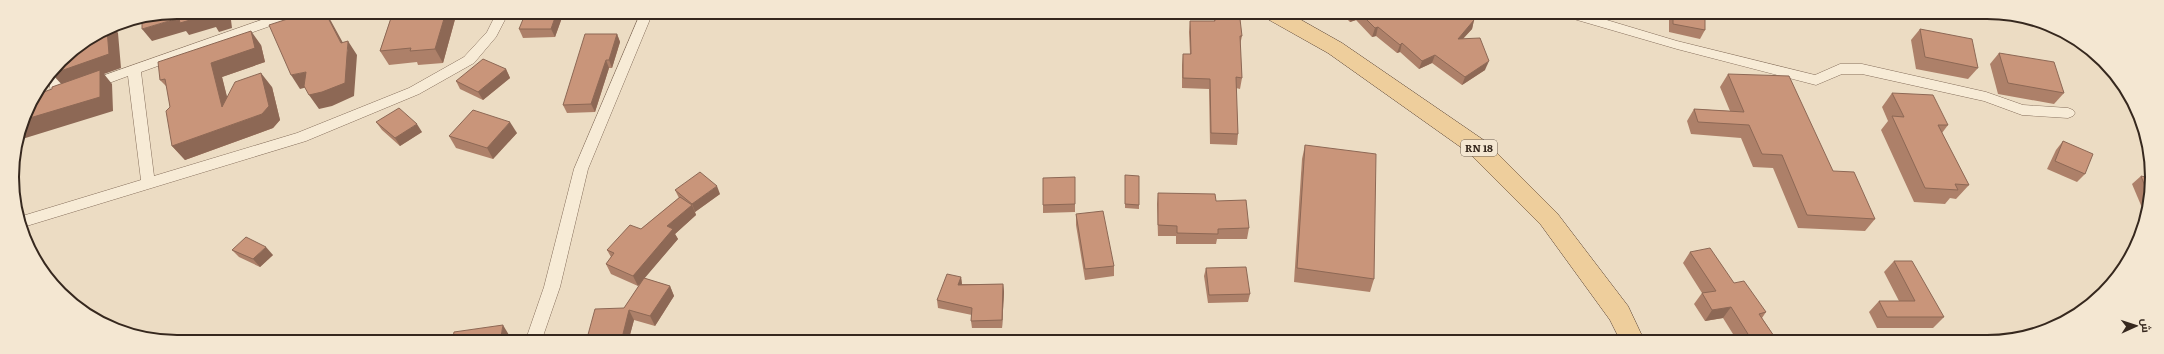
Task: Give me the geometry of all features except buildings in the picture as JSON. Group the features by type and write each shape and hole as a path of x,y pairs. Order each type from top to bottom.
{"main road":[{"name":"RN 18","path":"1283,19 1335,48 1477,147 1549,219 1619,313 1630,335"}],"street":[{"path":"44,102 277,19"},
{"path":"25,221 301,137 414,92 469,60 492,34 500,19"},
{"path":"536,335 552,287 581,169 645,19"},
{"path":"1588,19 1677,45 1816,80 1840,69 1862,69 1986,97 2022,110 2047,113 2068,113"},
{"path":"134,70 148,184"},
{"path":"54,78 58,96"}]}
